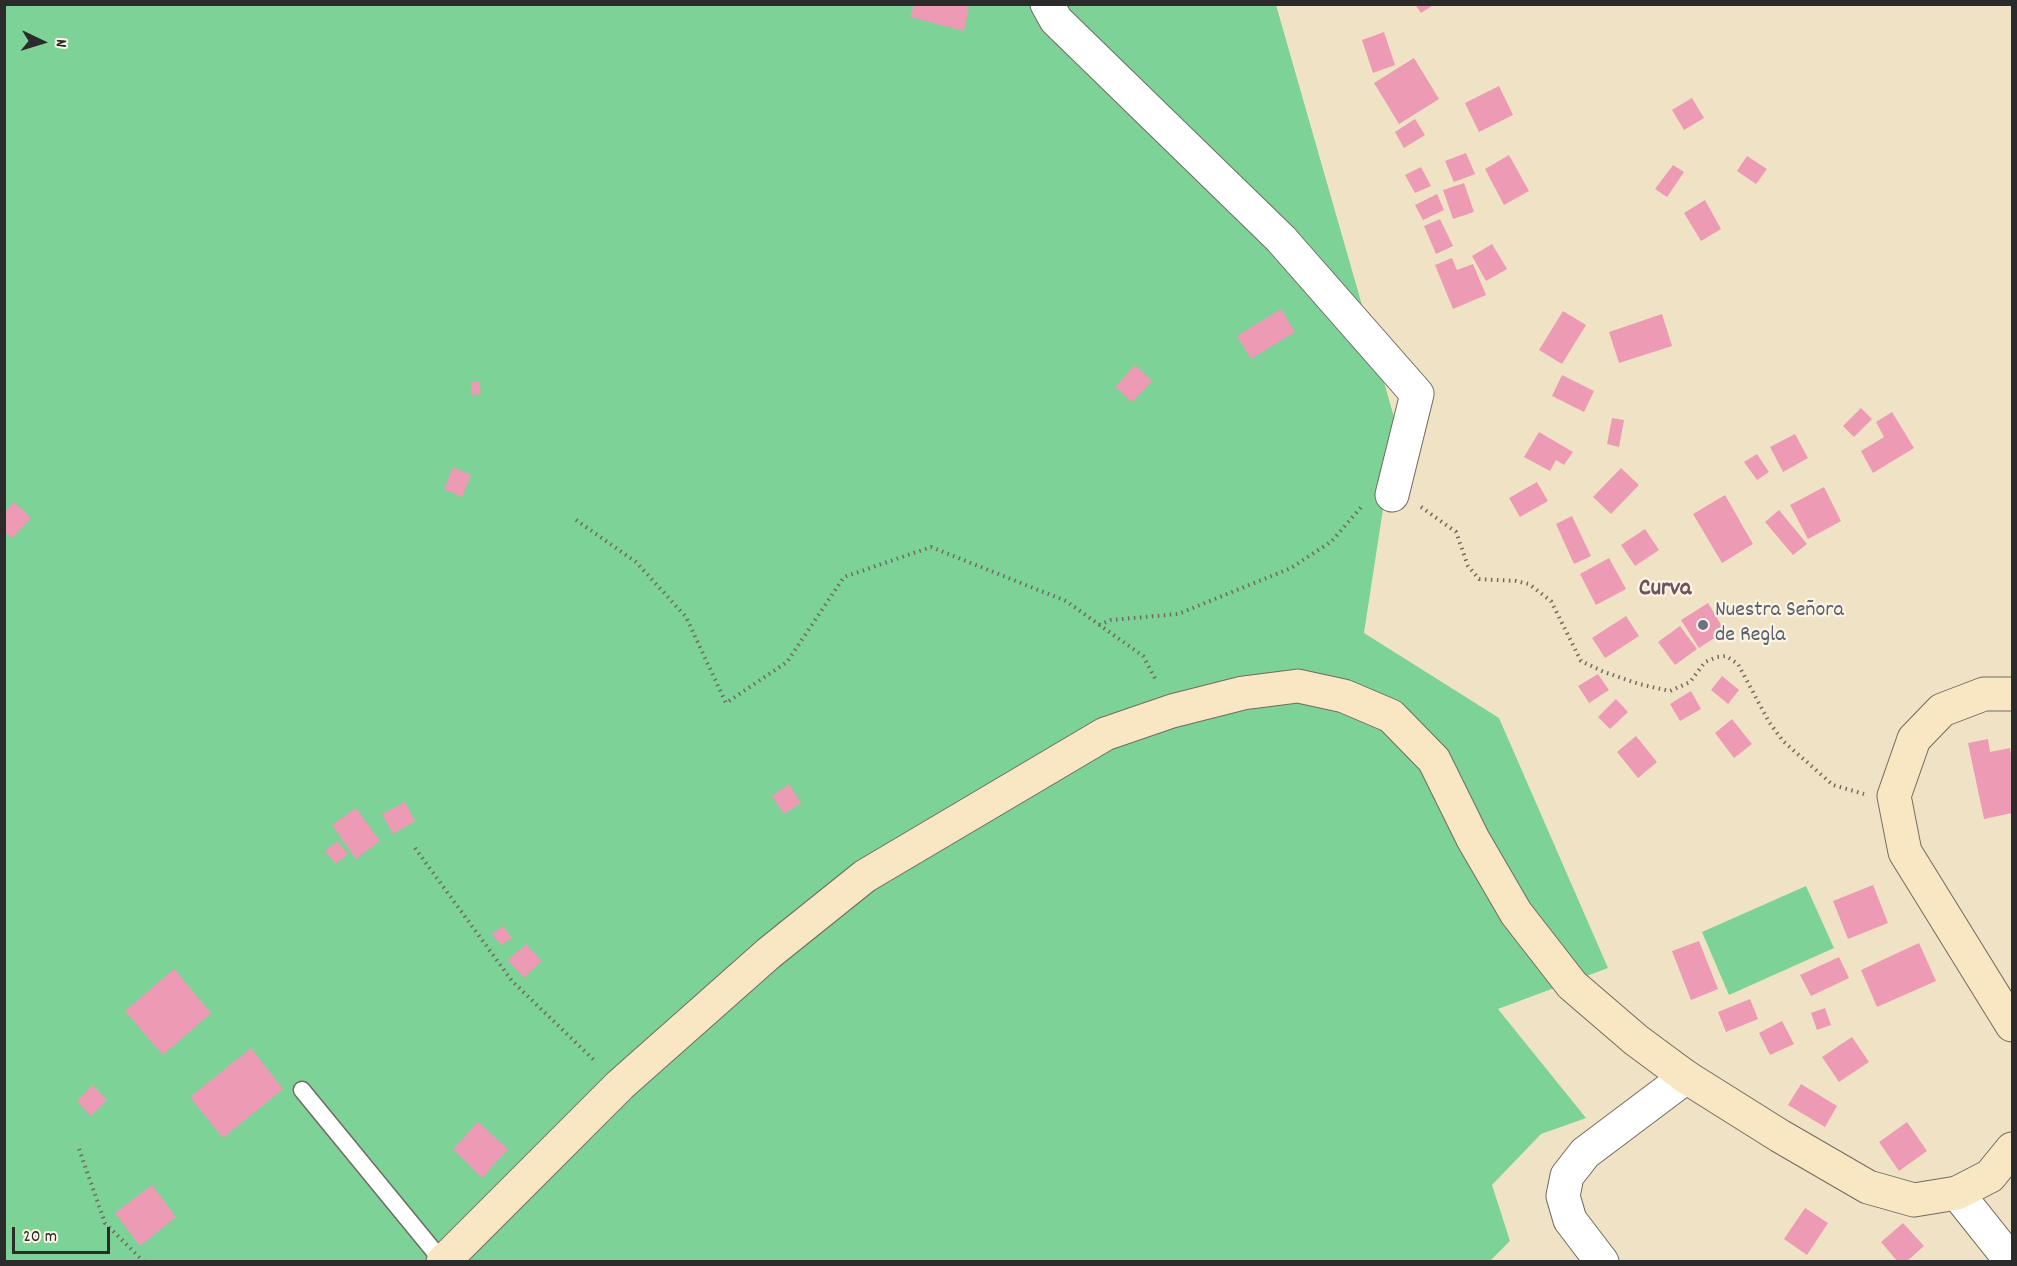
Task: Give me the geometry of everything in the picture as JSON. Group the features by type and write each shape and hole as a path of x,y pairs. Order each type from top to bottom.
{"street":[{"path":"1047,4 1056,20 1281,239 1417,394 1392,495"},
{"path":"443,1262 620,1085 769,953 865,876 1105,734 1173,711 1243,693 1298,686 1344,696 1391,716 1434,760 1473,838 1516,913 1572,985 1636,1041 1686,1077 1780,1136 1868,1187 1914,1200 1957,1193 1990,1176 2013,1149"},
{"path":"2013,694 1984,694 1942,711 1914,739 1894,796 1905,852 2013,1025"},
{"path":"1602,1262 1570,1220 1563,1196 1567,1176 1585,1153 1686,1077"},
{"path":"1957,1193 2012,1262"}],"lane":[{"path":"302,1090 443,1262"}],"path":[{"path":"1099,625 1112,621 1178,614 1291,568 1332,541 1368,499 1392,495 1423,508 1456,532 1468,566 1479,579 1529,584 1551,601 1581,661 1639,684 1670,691 1690,682 1705,663 1717,657 1726,656 1738,664 1769,722 1783,741 1833,785 1880,797 1894,796"},
{"path":"576,520 636,562 686,617 726,703 787,662 844,577 931,547 1066,601 1143,656 1173,711"},
{"path":"415,848 512,981 620,1085"},
{"path":"79,1149 105,1223 144,1262"}],"green space":[{"path":"5,5 1276,5 1396,424 1364,633 1499,718 1608,968 1498,1009 1586,1118 1541,1134 1492,1185 1510,1241 1489,1262 5,1262"},
{"path":"1806,886 1834,948 1729,995 1702,932"}],"building":[{"path":"914,4 958,4 969,7 964,31 910,17"},
{"path":"1415,4 1435,4 1421,13"},
{"path":"1384,32 1395,65 1373,73 1362,40"},
{"path":"1414,58 1439,99 1399,124 1374,83"},
{"path":"1499,86 1513,115 1479,132 1465,103"},
{"path":"1692,98 1704,118 1684,130 1672,110"},
{"path":"1415,119 1425,135 1404,148 1395,132"},
{"path":"1466,153 1475,174 1454,182 1445,161"},
{"path":"1509,155 1529,191 1504,205 1485,169"},
{"path":"1747,156 1767,169 1756,184 1737,171"},
{"path":"1673,165 1684,172 1667,197 1655,189"},
{"path":"1421,167 1431,186 1415,193 1405,175"},
{"path":"1464,183 1474,212 1453,219 1443,190"},
{"path":"1437,194 1444,210 1423,220 1415,205"},
{"path":"1705,200 1721,229 1701,241 1684,213"},
{"path":"1440,219 1453,246 1436,254 1424,226"},
{"path":"1492,244 1507,269 1486,281 1472,256"},
{"path":"1452,258 1457,270 1473,264 1486,295 1453,309 1435,265"},
{"path":"1281,309 1295,332 1251,359 1237,336"},
{"path":"1563,311 1586,325 1562,364 1539,350"},
{"path":"1662,314 1672,346 1619,363 1609,332"},
{"path":"1135,365 1152,381 1132,402 1115,387"},
{"path":"1562,375 1594,391 1584,412 1552,396"},
{"path":"479,381 481,394 472,395 471,382"},
{"path":"1861,408 1872,419 1854,437 1843,426"},
{"path":"1892,412 1914,448 1873,473 1861,451 1884,437 1876,422"},
{"path":"1612,418 1624,420 1619,447 1607,444"},
{"path":"1539,432 1573,452 1564,465 1556,460 1550,471 1524,457"},
{"path":"1795,434 1808,458 1783,472 1770,447"},
{"path":"1757,454 1769,472 1757,480 1744,462"},
{"path":"453,467 471,475 462,497 444,489"},
{"path":"1621,468 1639,485 1611,514 1593,497"},
{"path":"1537,482 1548,501 1520,517 1509,498"},
{"path":"1824,487 1841,521 1808,539 1790,505"},
{"path":"1725,495 1753,544 1722,563 1693,514"},
{"path":"14,502 31,518 12,538 4,531 4,513"},
{"path":"1779,510 1807,544 1793,555 1765,522"},
{"path":"1572,516 1591,556 1574,564 1556,524"},
{"path":"1645,529 1659,550 1635,566 1621,545"},
{"path":"1609,558 1626,589 1596,605 1580,574"},
{"name":"Nuestra Señora de Regla","path":"1708,603 1725,631 1699,648 1681,620"},
{"path":"1626,616 1639,636 1605,658 1592,638"},
{"path":"1680,626 1697,649 1675,665 1658,642"},
{"path":"1598,674 1609,690 1589,703 1578,686"},
{"path":"1722,676 1739,690 1728,704 1711,690"},
{"path":"1691,691 1701,709 1680,721 1670,704"},
{"path":"1616,699 1628,712 1610,729 1598,717"},
{"path":"1732,719 1752,744 1734,758 1715,733"},
{"path":"1636,736 1657,762 1638,778 1617,752"},
{"path":"1988,739 1990,752 2010,748 2012,813 1984,819 1968,743"},
{"path":"789,784 801,803 784,814 772,796"},
{"path":"405,802 415,821 393,834 382,814"},
{"path":"356,808 380,841 356,859 332,825"},
{"path":"337,841 348,854 336,864 325,851"},
{"path":"1873,885 1888,923 1848,939 1833,901"},
{"path":"503,926 512,938 501,945 492,934"},
{"path":"1699,941 1718,989 1691,1000 1672,951"},
{"path":"1919,943 1936,981 1877,1007 1861,970"},
{"path":"526,944 542,961 524,978 508,960"},
{"path":"1839,957 1849,978 1811,996 1800,975"},
{"path":"174,969 211,1013 163,1055 125,1011"},
{"path":"1750,999 1758,1019 1726,1032 1718,1012"},
{"path":"1825,1008 1831,1025 1817,1030 1811,1013"},
{"path":"1782,1021 1794,1044 1770,1055 1759,1033"},
{"path":"1852,1037 1869,1062 1839,1082 1822,1057"},
{"path":"251,1048 283,1089 223,1138 190,1097"},
{"path":"1801,1084 1837,1106 1825,1127 1788,1105"},
{"path":"93,1085 107,1100 91,1116 77,1101"},
{"path":"478,1122 508,1149 482,1178 453,1149"},
{"path":"1907,1122 1927,1151 1899,1171 1879,1142"},
{"path":"152,1185 176,1217 140,1246 115,1213"},
{"path":"1805,1208 1828,1223 1807,1255 1784,1239"},
{"path":"1903,1223 1924,1246 1906,1262 1898,1262 1881,1242"}],"place":[{"name":"Nuestra Señora de Regla","path":"1703,625"}],"district":[{"name":"Curva","path":"1665,591"}]}
